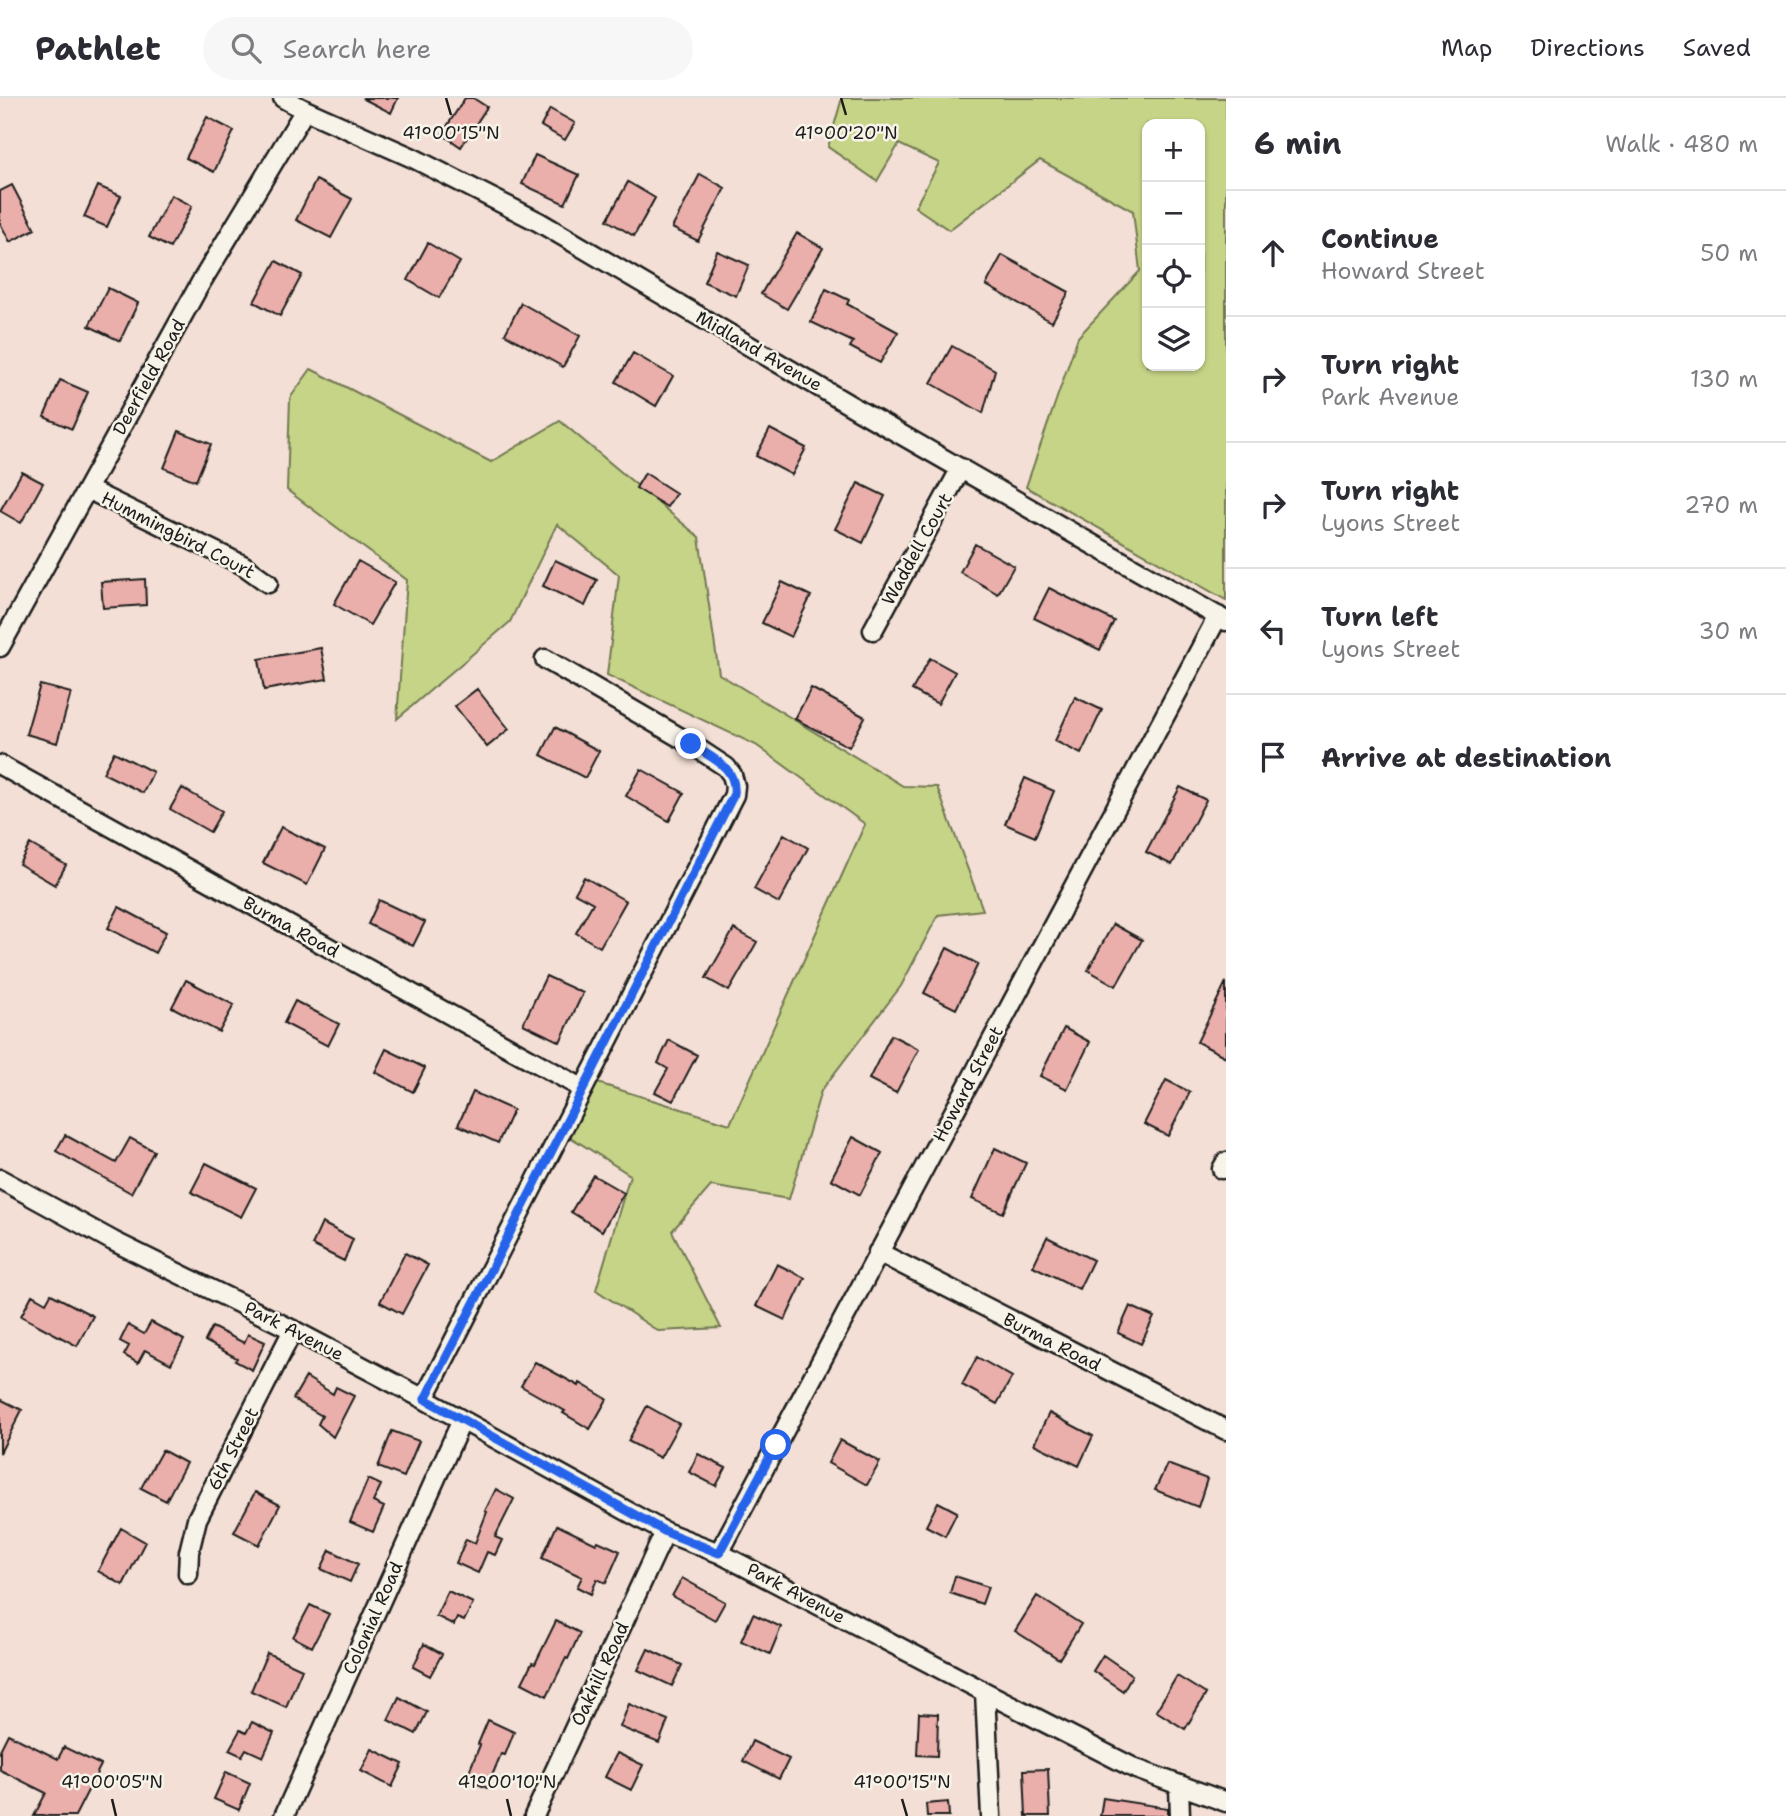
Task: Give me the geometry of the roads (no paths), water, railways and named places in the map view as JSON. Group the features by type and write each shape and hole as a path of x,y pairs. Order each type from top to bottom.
{"street":[{"name":"Midland Avenue","path":"283,98 413,158 539,222 860,411 1222,618"},
{"name":"Deerfield Road","path":"0,647 200,284 305,110"},
{"name":"Waddell Court","path":"873,630 961,468"},
{"name":"Hummingbird Court","path":"87,489 243,565 268,583"},
{"name":"Howard Street","path":"719,1553 878,1252 1222,618"},
{"path":"425,1399 734,794 733,775 726,767 545,659"},
{"name":"Burma Road","path":"0,765 582,1088"},
{"name":"Park Avenue","path":"0,1179 113,1241 293,1329 666,1532 719,1553 1136,1769 1226,1802"},
{"name":"Burma Road","path":"878,1252 1226,1430"},
{"name":"6th Street","path":"188,1574 189,1552 197,1519 293,1329"},
{"name":"Colonial Road","path":"284,1816 462,1420"},
{"name":"Oakhill Road","path":"534,1816 666,1532"},
{"path":"985,1692 990,1816"},
{"path":"1179,1786 1180,1816"}]}
